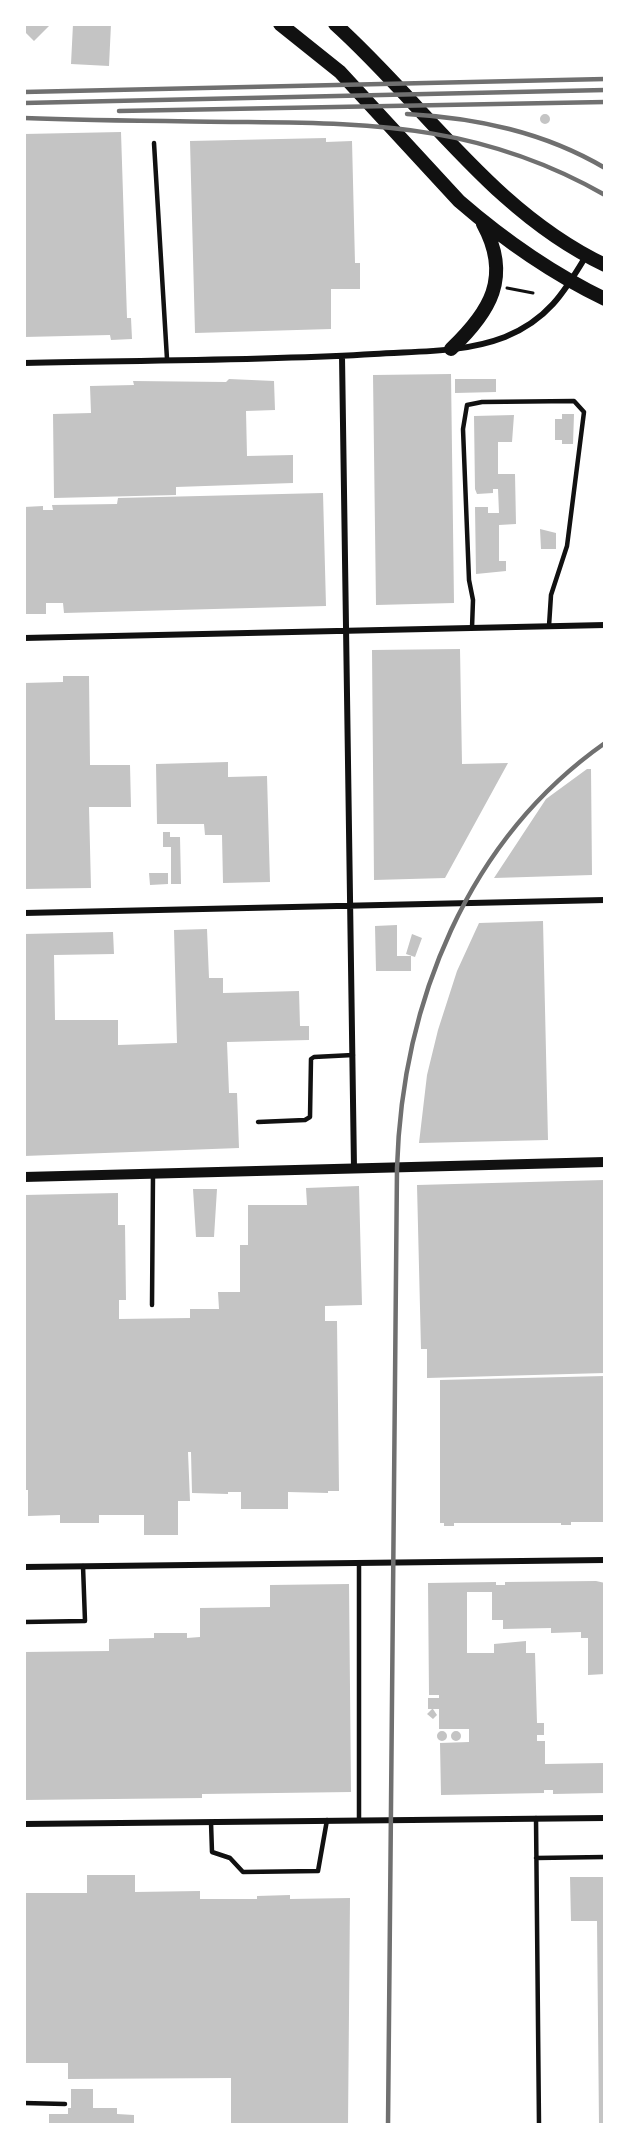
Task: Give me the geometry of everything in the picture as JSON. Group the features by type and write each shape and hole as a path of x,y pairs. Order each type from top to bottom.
{"main road":[{"path":"280,24 339,72 459,201 481,220 516,248 605,300"},
{"path":"335,24 386,74 456,151 504,195 531,218 586,256 605,265"},
{"path":"451,349 484,314 495,286 495,254 481,220"}],"street":[{"path":"24,363 342,356 451,349 505,337 539,319 554,306 586,256"},
{"path":"342,356 354,1168"},
{"path":"24,638 605,625"},
{"path":"24,913 605,900"},
{"path":"24,1177 605,1162"},
{"path":"24,1567 605,1560"},
{"path":"24,1824 605,1818"}],"lane":[{"path":"154,143 167,359"},
{"path":"472,628 473,600 469,580 464,429 467,405 482,402 574,401 584,412 567,546 551,595 549,626"},
{"path":"258,1122 305,1120 310,1117 311,1059 353,1055"},
{"path":"152,1305 153,1174"},
{"path":"359,1563 359,1820"},
{"path":"24,1622 85,1621 83,1566"},
{"path":"536,1818 539,2125"},
{"path":"211,1822 212,1852 230,1858 243,1872 318,1871 327,1820"},
{"path":"536,1858 605,1857"},
{"path":"24,2103 64,2104"}],"path":[{"path":"500,287 533,293"}],"building":[{"path":"24,24 51,24 34,41 24,31"},
{"path":"73,24 111,24 109,66 71,64"},
{"path":"545,114 549,115 549,123 545,124 541,123 540,119 541,115"},
{"path":"121,132 127,318 131,318 132,339 111,340 110,335 24,337 24,134"},
{"path":"326,138 326,142 352,141 355,263 360,263 360,289 331,289 331,329 195,333 190,141"},
{"path":"451,374 454,603 376,605 373,375"},
{"path":"229,379 274,381 275,410 246,411 247,456 293,455 293,483 176,487 176,495 54,498 53,414 91,413 90,386 134,385 133,381 226,382"},
{"path":"455,379 496,379 496,392 455,393"},
{"path":"562,414 574,414 573,444 562,444 562,440 555,440 555,419 562,419"},
{"path":"514,415 512,442 498,442 498,474 515,474 516,524 499,525 499,561 506,561 506,571 476,574 475,507 488,507 488,513 499,513 498,489 493,489 493,493 477,494 475,489 474,416"},
{"path":"323,493 326,606 64,613 63,603 46,603 46,614 24,614 24,507 43,506 43,510 53,510 52,505 117,504 118,498"},
{"path":"540,529 556,533 556,549 541,549"},
{"path":"460,649 462,764 508,763 445,878 374,880 372,650"},
{"path":"63,676 89,676 90,765 130,765 131,807 89,807 91,888 24,889 24,683 63,682"},
{"path":"228,762 228,777 267,776 270,882 223,883 222,835 205,835 204,824 157,824 156,764"},
{"path":"587,769 591,769 592,875 494,878 546,799"},
{"path":"163,832 170,832 170,837 180,837 181,884 171,884 171,847 163,847"},
{"path":"149,873 168,873 168,884 150,885"},
{"path":"543,921 548,1140 419,1143 427,1075 438,1030 457,971 479,923"},
{"path":"397,925 397,956 411,956 411,971 376,971 375,926"},
{"path":"207,929 209,978 223,978 223,993 299,991 300,1026 309,1026 309,1040 227,1042 229,1093 237,1093 239,1148 24,1156 24,934 113,932 114,954 54,955 55,1020 118,1020 118,1045 177,1043 174,930"},
{"path":"412,934 422,938 415,957 406,954"},
{"path":"605,1180 605,1373 427,1378 427,1349 421,1349 417,1185"},
{"path":"359,1186 362,1305 325,1306 325,1321 337,1321 339,1491 288,1492 288,1509 241,1509 241,1492 192,1493 191,1452 188,1452 190,1501 178,1501 178,1535 144,1535 144,1515 99,1515 99,1523 60,1523 60,1515 28,1516 28,1490 24,1490 24,1195 118,1193 118,1225 125,1225 126,1300 119,1300 119,1319 190,1318 190,1309 219,1309 218,1292 240,1292 240,1245 248,1245 248,1205 307,1205 306,1188"},
{"path":"193,1189 217,1189 214,1237 196,1237"},
{"path":"605,1376 605,1522 571,1522 571,1525 561,1525 561,1523 454,1523 454,1526 444,1526 444,1523 440,1523 440,1380"},
{"path":"596,1581 605,1583 605,1674 588,1675 588,1638 581,1638 581,1632 551,1633 551,1628 503,1629 503,1620 492,1620 492,1592 467,1592 467,1653 494,1653 494,1644 526,1641 526,1653 535,1653 537,1723 544,1723 544,1735 537,1735 537,1741 545,1741 545,1764 605,1763 605,1793 553,1794 553,1790 544,1790 544,1793 441,1795 440,1743 469,1742 469,1729 439,1729 439,1709 433,1709 437,1715 433,1719 427,1714 432,1709 428,1709 428,1698 439,1698 439,1695 429,1695 428,1583 496,1582 496,1585 505,1585 505,1582"},
{"path":"349,1584 351,1792 202,1794 202,1798 24,1800 24,1652 109,1651 109,1639 154,1638 154,1633 187,1633 187,1638 200,1637 200,1608 270,1607 270,1585"},
{"path":"442,1731 447,1736 442,1741 437,1736"},
{"path":"456,1731 461,1736 456,1741 451,1736"},
{"path":"87,1875 135,1875 135,1892 200,1891 200,1899 257,1899 257,1896 290,1895 290,1899 350,1898 348,2125 231,2125 231,2078 68,2079 68,2063 24,2063 24,1893 87,1893"},
{"path":"570,1877 605,1877 605,2125 599,2125 597,1921 571,1921"},
{"path":"71,2089 93,2089 93,2108 117,2108 117,2114 134,2115 134,2125 49,2125 49,2114 68,2114 68,2108 71,2108"}],"railway":[{"path":"24,92 605,79"},
{"path":"24,103 605,90"},
{"path":"119,111 605,102"},
{"path":"407,114 459,119 509,129 558,145 605,168"},
{"path":"24,118 343,124 431,133 475,142 518,155 561,172 605,195"},
{"path":"388,2125 397,1168 402,1106 412,1046 429,987 451,930 480,877 515,827 557,782 605,743"}]}
